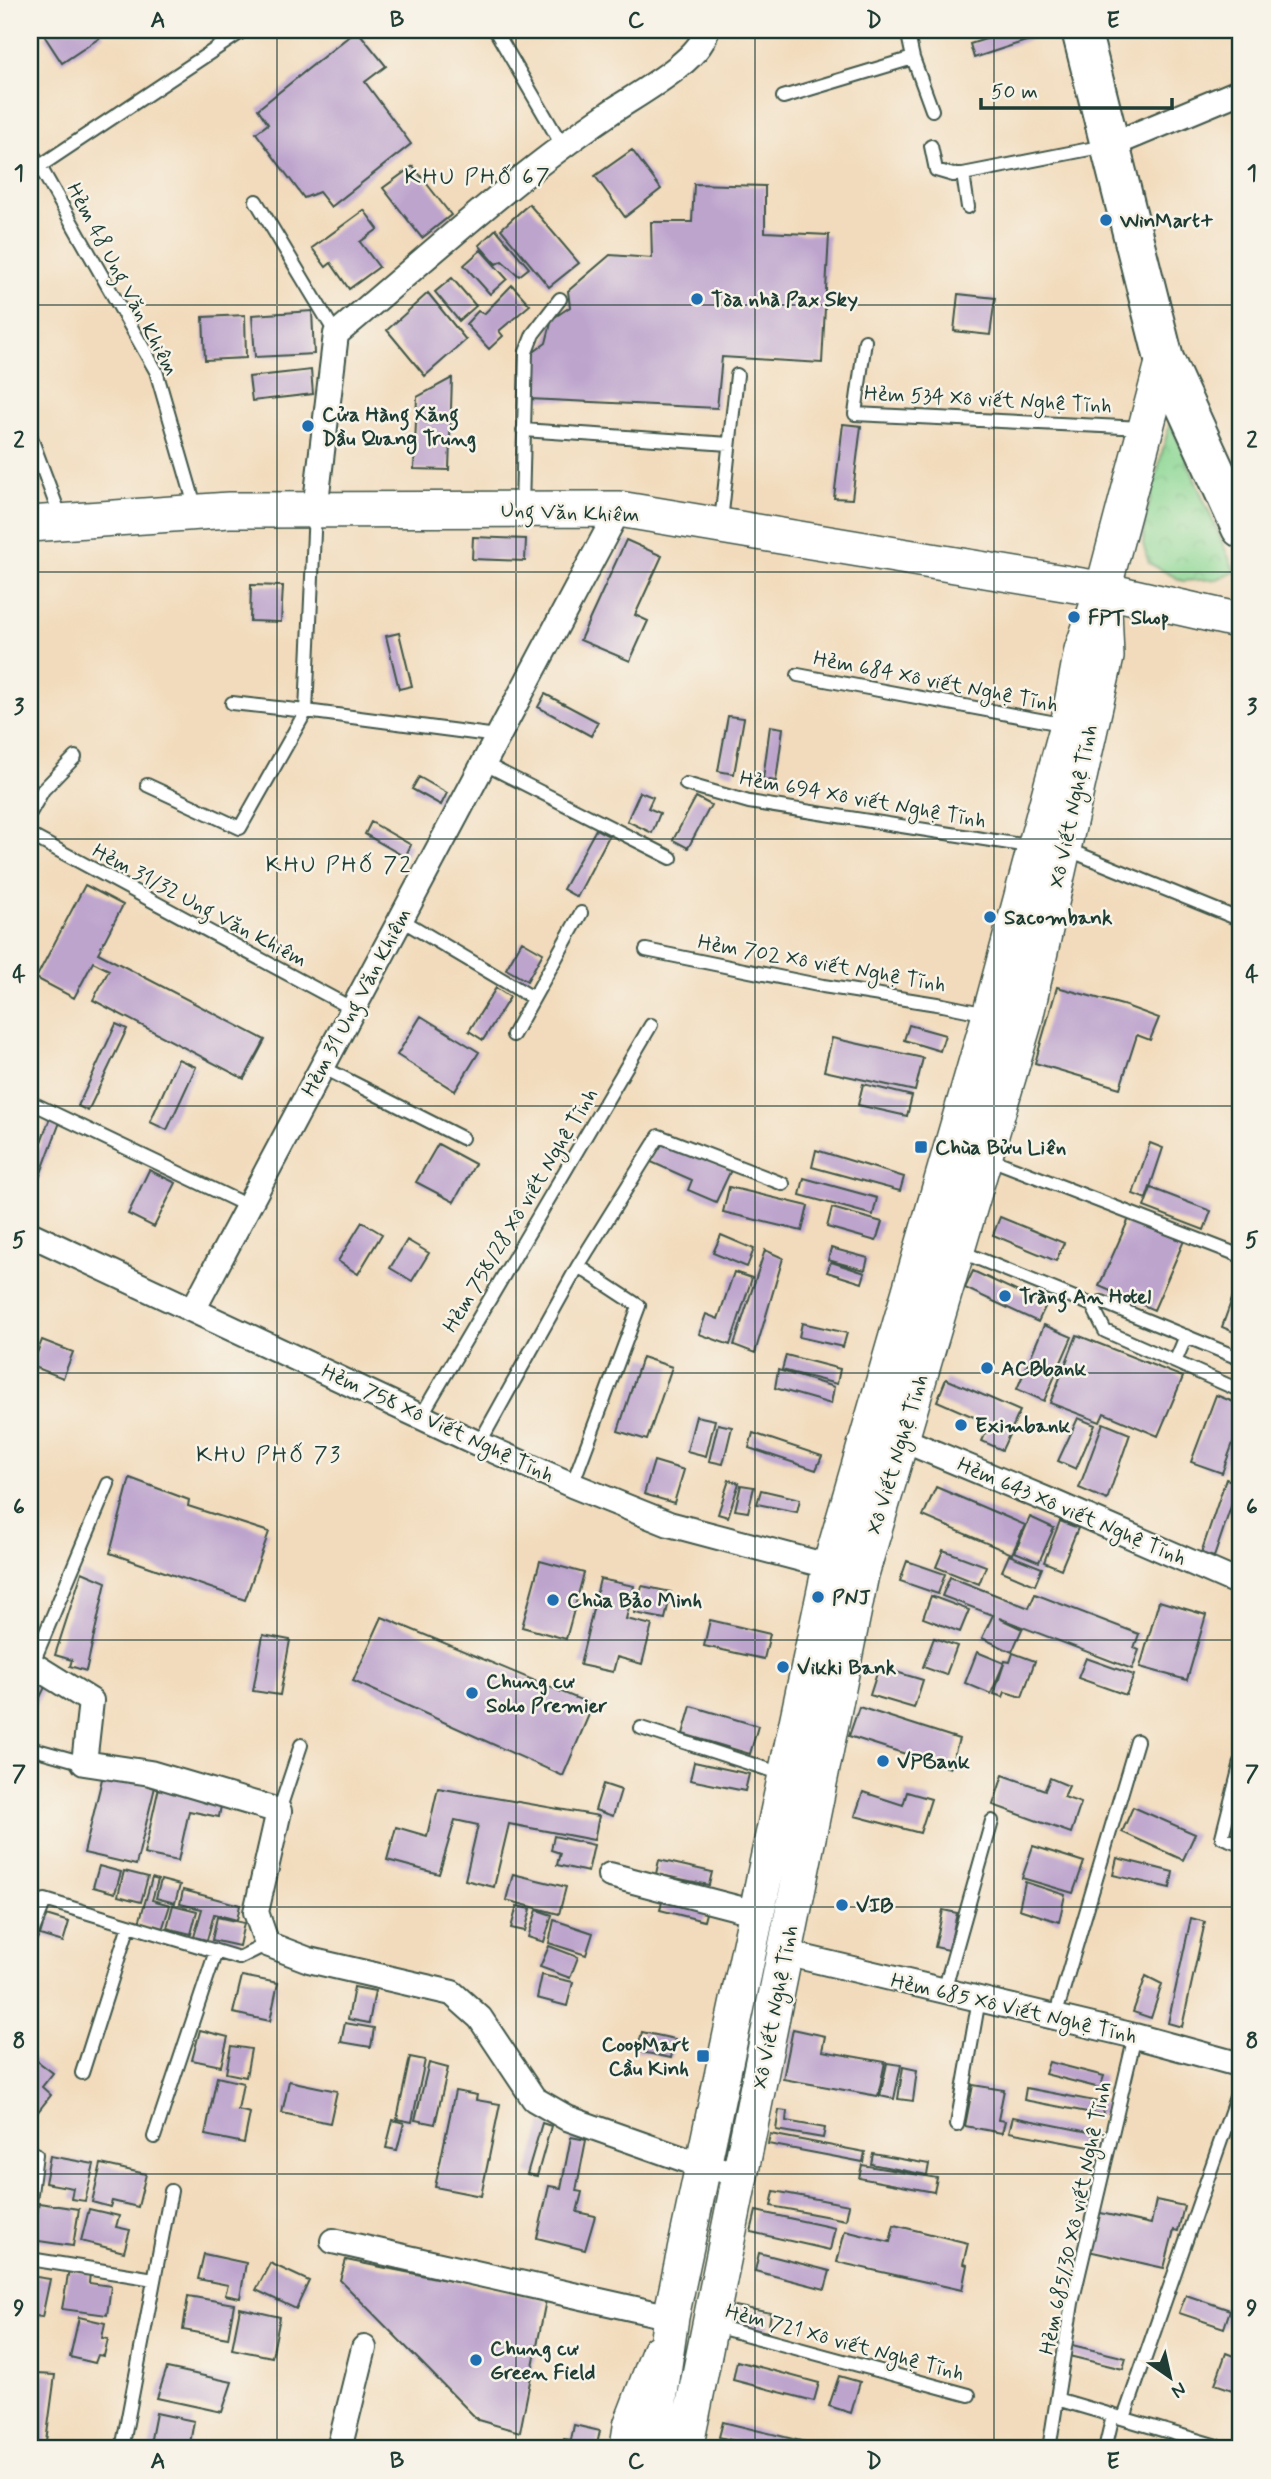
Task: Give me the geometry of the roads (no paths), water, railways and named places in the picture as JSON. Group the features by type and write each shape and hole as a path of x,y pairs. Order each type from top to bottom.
{"main road":[{"name":"Xô Viết Nghệ Tĩnh","path":"685,2449 785,1953 845,1571 901,1439 1024,1023 1068,725 1082,650 1103,590 1164,359 1081,30"},
{"path":"1164,359 1230,474 1241,528"},
{"name":"Ung Văn Khiêm","path":"46,523 197,512 619,509 1103,590 1241,621"},
{"name":"Xô Viết Nghệ Tĩnh","path":"655,2435 671,2317 786,1776 845,1571 990,1015 1049,848 1106,657 1103,590"}],"street":[{"path":"315,510 336,334 562,145 690,58 706,36 706,30"},
{"path":"1109,146 1241,91"},
{"name":"Hẻm 31 Ung Văn Khiêm","path":"193,1310 619,509"},
{"path":"990,1015 1024,1023"},
{"name":"Hẻm 758 Xô Viết Nghệ Tĩnh","path":"30,1234 478,1444 572,1485 668,1524 845,1571"},
{"name":"Hẻm 643 Xô viết Nghệ Tĩnh","path":"901,1439 1241,1584"},
{"path":"31,1664 91,1701 84,1763 150,1773 279,1811 256,1912 267,1944 309,1960 452,1993 480,2018 534,2099 567,2118 703,2166 741,2174"},
{"path":"610,1875 757,1913"},
{"name":"Hẻm 685 Xô Viết Nghệ Tĩnh","path":"785,1953 1135,2036 1241,2066"},
{"path":"333,2241 671,2317"},
{"name":"Xô Viết Nghệ Tĩnh","path":"626,2449 630,2424 671,2317"},
{"name":"Xô Viết Nghệ Tĩnh","path":"701,2449 711,2325"},
{"path":"339,2449 364,2348"}],"lane":[{"path":"40,166 244,30"},
{"path":"495,30 562,145"},
{"path":"907,30 913,58 932,110"},
{"path":"783,97 913,58"},
{"path":"931,146 936,170 963,174 1109,146"},
{"name":"Hẻm 48 Ung Văn Khiêm","path":"30,149 156,371 197,512"},
{"path":"963,174 968,207"},
{"path":"256,201 336,334"},
{"path":"522,508 526,352 533,334 560,299"},
{"name":"Hẻm 534 Xô viết Nghệ Tĩnh","path":"864,341 855,414 1147,428"},
{"path":"720,526 737,375"},
{"path":"523,430 729,444"},
{"path":"30,435 46,523"},
{"path":"147,785 240,828 306,710 315,510"},
{"name":"Hẻm 684 Xô viết Nghệ Tĩnh","path":"798,675 1068,725"},
{"path":"232,702 497,736"},
{"path":"30,813 43,790 75,757"},
{"path":"483,763 671,858"},
{"name":"Hẻm 694 Xô viết Nghệ Tĩnh","path":"686,784 749,802 1049,848 1236,918"},
{"name":"Hẻm 31/32 Ung Văn Khiêm","path":"30,835 353,1009"},
{"path":"513,1035 581,912"},
{"path":"400,919 534,998"},
{"name":"Hẻm 702 Xô viết Nghệ Tĩnh","path":"646,950 823,986 990,1015"},
{"name":"Hẻm 758/28 Xô viết Nghệ Tĩnh","path":"421,1416 652,1025"},
{"path":"322,1067 462,1138"},
{"path":"30,1102 248,1206"},
{"path":"478,1444 578,1266 659,1136 783,1184"},
{"path":"985,1157 1241,1256"},
{"path":"957,1250 1093,1305 1102,1302 1241,1359"},
{"path":"572,1485 639,1306 578,1266"},
{"path":"1093,1305 1105,1331 1241,1391"},
{"path":"1174,1362 1186,1336"},
{"path":"31,1664 108,1484"},
{"path":"641,1728 786,1776"},
{"path":"1055,2017 1137,1741"},
{"path":"279,1811 301,1745"},
{"path":"30,1748 84,1763"},
{"path":"1241,1762 1222,1837 1241,1844"},
{"path":"944,1991 992,1821"},
{"path":"30,1938 45,1900 239,1958 267,1944"},
{"path":"82,2073 129,1925"},
{"path":"154,2137 216,1951"},
{"path":"957,2125 979,1999"},
{"name":"Hẻm 685/30 Xô viết Nghệ Tĩnh","path":"1049,2449 1072,2303 1135,2036"},
{"path":"1105,2449 1241,2083"},
{"path":"30,2201 36,2154"},
{"path":"122,2449 171,2191"},
{"path":"30,2259 154,2279"},
{"name":"Hẻm 721 Xô viết Nghệ Tĩnh","path":"711,2325 969,2395"},
{"path":"1057,2399 1227,2449"}],"place":[{"name":"WinMart+","path":"1106,220"},
{"name":"Tòa nhà Pax Sky","path":"697,299"},
{"name":"Cửa Hàng Xăng Dầu Quang Trung","path":"308,426"},
{"name":"FPT Shop","path":"1074,617"},
{"name":"Sacombank","path":"990,917"},
{"name":"Chùa Bửu Liên","path":"921,1147"},
{"name":"Tràng An Hotel","path":"1005,1296"},
{"name":"ACBbank","path":"987,1368"},
{"name":"Eximbank","path":"961,1425"},
{"name":"PNJ","path":"818,1597"},
{"name":"Chùa Bảo Minh","path":"553,1600"},
{"name":"Vikki Bank","path":"783,1667"},
{"name":"Chung cư Soho Premier","path":"472,1693"},
{"name":"VPBank","path":"883,1761"},
{"name":"VIB","path":"842,1905"},
{"name":"CoopMart Cầu Kinh","path":"703,2056"},
{"name":"Chung cư Green Field","path":"476,2360"}],"district":[{"name":"KHU PHỐ 67","path":"478,176"},
{"name":"KHU PHỐ 72","path":"339,864"},
{"name":"KHU PHỐ 73","path":"269,1454"}]}
